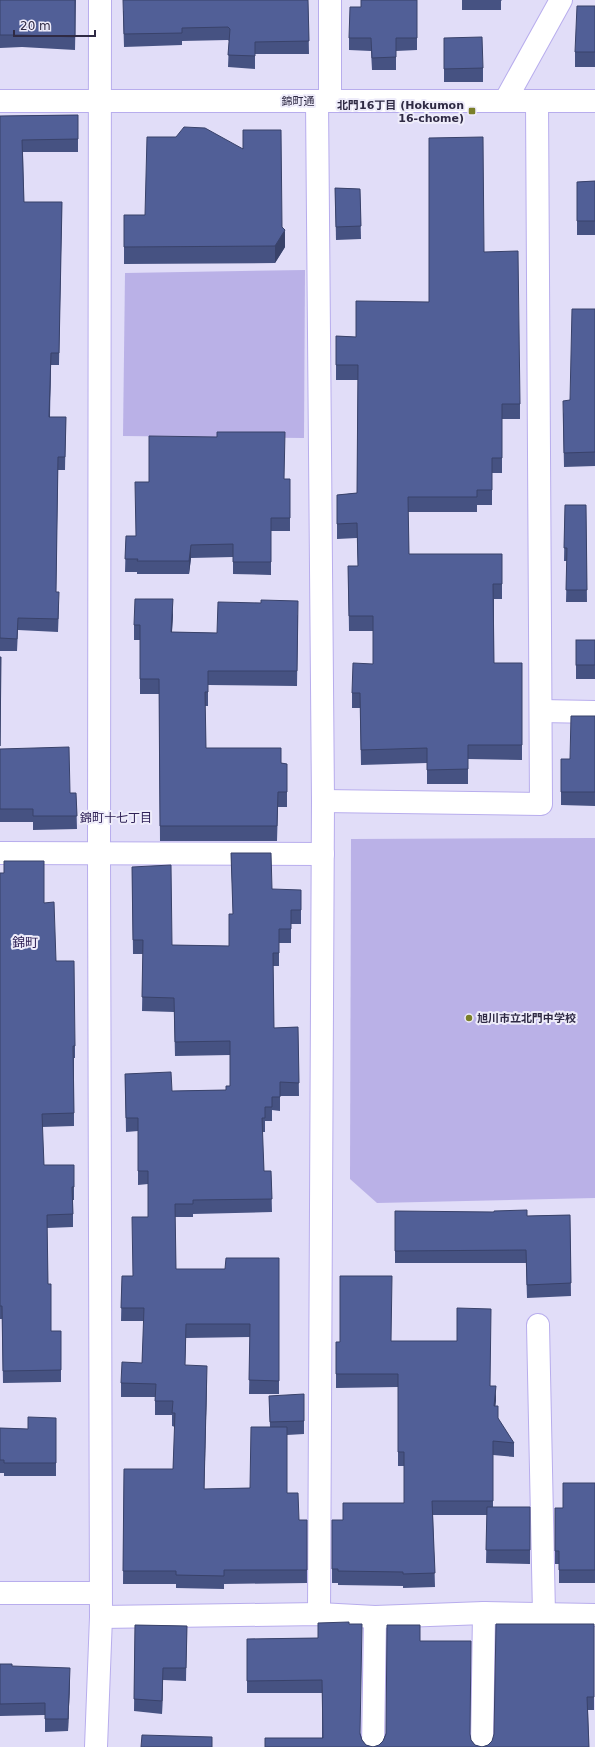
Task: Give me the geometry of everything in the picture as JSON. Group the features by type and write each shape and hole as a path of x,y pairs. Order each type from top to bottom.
{"street":[{"path":"96,1747 100,1617 100,0"},
{"path":"319,1614 323,854 323,101 330,0"},
{"path":"504,101 561,0"},
{"name":"錦町通","path":"0,101 595,101"},
{"path":"323,802 541,804 537,101"},
{"path":"541,711 595,712"},
{"path":"0,853 323,854"},
{"path":"538,1325 544,1614"},
{"path":"0,1593 100,1593"},
{"path":"100,1617 319,1614 375,1616 484,1613 595,1615"},
{"path":"482,1747 484,1613"},
{"path":"373,1747 375,1616"}],"shaded area":[{"path":"305,270 304,438 123,436 125,273"},
{"name":"旭川市立北門中学校","path":"595,838 595,1198 377,1203 350,1179 351,839"}],"building":[{"path":"0,0 75,0 75,37 0,35"},
{"path":"123,0 308,0 309,41 255,42 255,56 228,55 230,29 228,27 182,28 182,33 124,34"},
{"path":"361,0 417,0 417,38 396,38 396,57 372,58 371,38 349,38 350,7 361,7"},
{"path":"577,6 595,6 595,52 575,52"},
{"path":"482,37 483,68 444,69 444,38"},
{"path":"78,115 78,139 22,140 24,202 62,202 59,353 51,353 49,417 66,417 65,457 58,457 56,592 59,592 58,619 18,618 17,639 0,638 0,116"},
{"path":"184,127 205,128 243,149 243,130 281,130 282,227 285,230 275,246 124,247 124,215 145,215 147,137 176,137"},
{"path":"483,137 484,252 518,251 520,404 502,404 502,458 492,458 492,490 477,490 477,497 408,497 409,554 502,554 502,584 493,584 494,663 522,663 522,745 468,745 468,769 427,770 427,748 361,750 360,693 352,693 353,663 373,664 373,616 349,616 348,566 358,566 357,523 337,524 337,495 357,493 358,365 336,365 336,336 356,337 356,301 429,302 429,138"},
{"path":"595,181 595,221 577,221 577,182"},
{"path":"335,188 360,189 361,226 336,227"},
{"path":"572,309 595,309 595,452 564,453 563,401 570,400"},
{"path":"217,432 285,432 284,479 290,479 290,518 271,518 271,562 233,562 233,544 191,545 189,561 137,561 138,559 125,559 126,536 136,536 135,482 149,482 149,436 217,437"},
{"path":"565,505 586,505 587,590 566,590 567,548 564,548"},
{"path":"135,599 173,599 171,632 217,633 218,602 261,603 261,600 298,601 297,671 208,671 208,692 205,692 206,748 281,748 281,763 287,764 287,792 278,792 277,826 160,826 159,679 140,679 140,625 134,625"},
{"path":"576,640 595,640 595,665 576,665"},
{"path":"0,657 1,657 0,746"},
{"path":"571,716 595,716 595,792 561,792 561,759 570,759"},
{"path":"69,747 70,793 76,793 77,816 33,816 33,809 0,809 0,749"},
{"path":"231,853 271,853 272,889 301,890 301,910 291,910 291,929 279,929 279,953 273,953 274,1028 298,1027 299,1083 280,1082 280,1097 272,1097 272,1107 265,1107 265,1118 262,1118 264,1171 271,1171 272,1199 193,1200 193,1204 175,1204 176,1269 225,1269 226,1258 279,1258 279,1381 249,1380 250,1324 186,1324 185,1365 207,1366 204,1489 250,1488 251,1427 287,1427 287,1493 298,1493 299,1520 307,1520 307,1570 224,1570 224,1576 176,1575 176,1571 123,1571 124,1469 173,1469 175,1413 172,1413 173,1401 155,1401 156,1384 121,1383 122,1362 142,1363 144,1308 121,1308 122,1276 133,1276 132,1217 148,1217 148,1171 138,1171 138,1118 126,1118 125,1074 171,1072 172,1091 226,1090 226,1086 230,1086 230,1041 175,1042 174,998 142,997 143,940 133,940 132,867 171,865 172,945 229,946 229,914 233,914"},
{"path":"4,861 44,861 44,903 54,902 56,961 74,961 74,1113 42,1114 44,1165 74,1165 74,1187 72,1187 73,1214 47,1215 48,1284 51,1284 51,1331 61,1331 61,1370 3,1371 2,1306 0,1306 0,873 4,873"},
{"path":"527,1210 527,1216 570,1215 571,1283 527,1285 526,1250 395,1251 395,1211 494,1212"},
{"path":"340,1276 392,1276 391,1341 457,1341 457,1308 491,1309 490,1386 496,1386 494,1406 498,1406 498,1418 514,1443 493,1441 493,1501 432,1501 435,1573 403,1574 403,1572 338,1571 338,1569 332,1569 332,1520 343,1520 343,1503 404,1503 404,1452 398,1452 398,1374 336,1374 336,1342 340,1342"},
{"path":"304,1394 304,1421 270,1422 269,1396"},
{"path":"28,1417 56,1418 56,1463 4,1463 4,1460 0,1460 0,1428 28,1429"},
{"path":"563,1483 595,1483 595,1570 559,1570 559,1551 555,1551 555,1508 563,1508"},
{"path":"487,1507 530,1507 530,1550 486,1550"},
{"path":"349,1622 349,1624 362,1624 360,1734 366,1745 373,1747 265,1747 265,1738 323,1738 322,1680 247,1681 247,1639 318,1638 318,1623"},
{"path":"496,1624 594,1624 594,1697 587,1697 589,1747 482,1747 488,1745 492,1741 494,1734"},
{"path":"135,1625 187,1626 186,1668 163,1668 162,1701 134,1699"},
{"path":"387,1625 420,1625 420,1641 471,1641 470,1734 471,1740 475,1745 482,1747 373,1747 379,1745 383,1741 386,1734"},
{"path":"0,1664 12,1664 12,1666 70,1668 68,1719 45,1719 45,1703 0,1704"},
{"path":"142,1735 212,1737 212,1747 141,1747"}],"place":[{"name":"北門16丁目 (Hokumon 16-chome)","path":"472,111"},
{"name":"旭川市立北門中学校","path":"469,1018"}],"district":[{"name":"錦町十七丁目","path":"116,818"},
{"name":"錦町","path":"25,942"}]}
